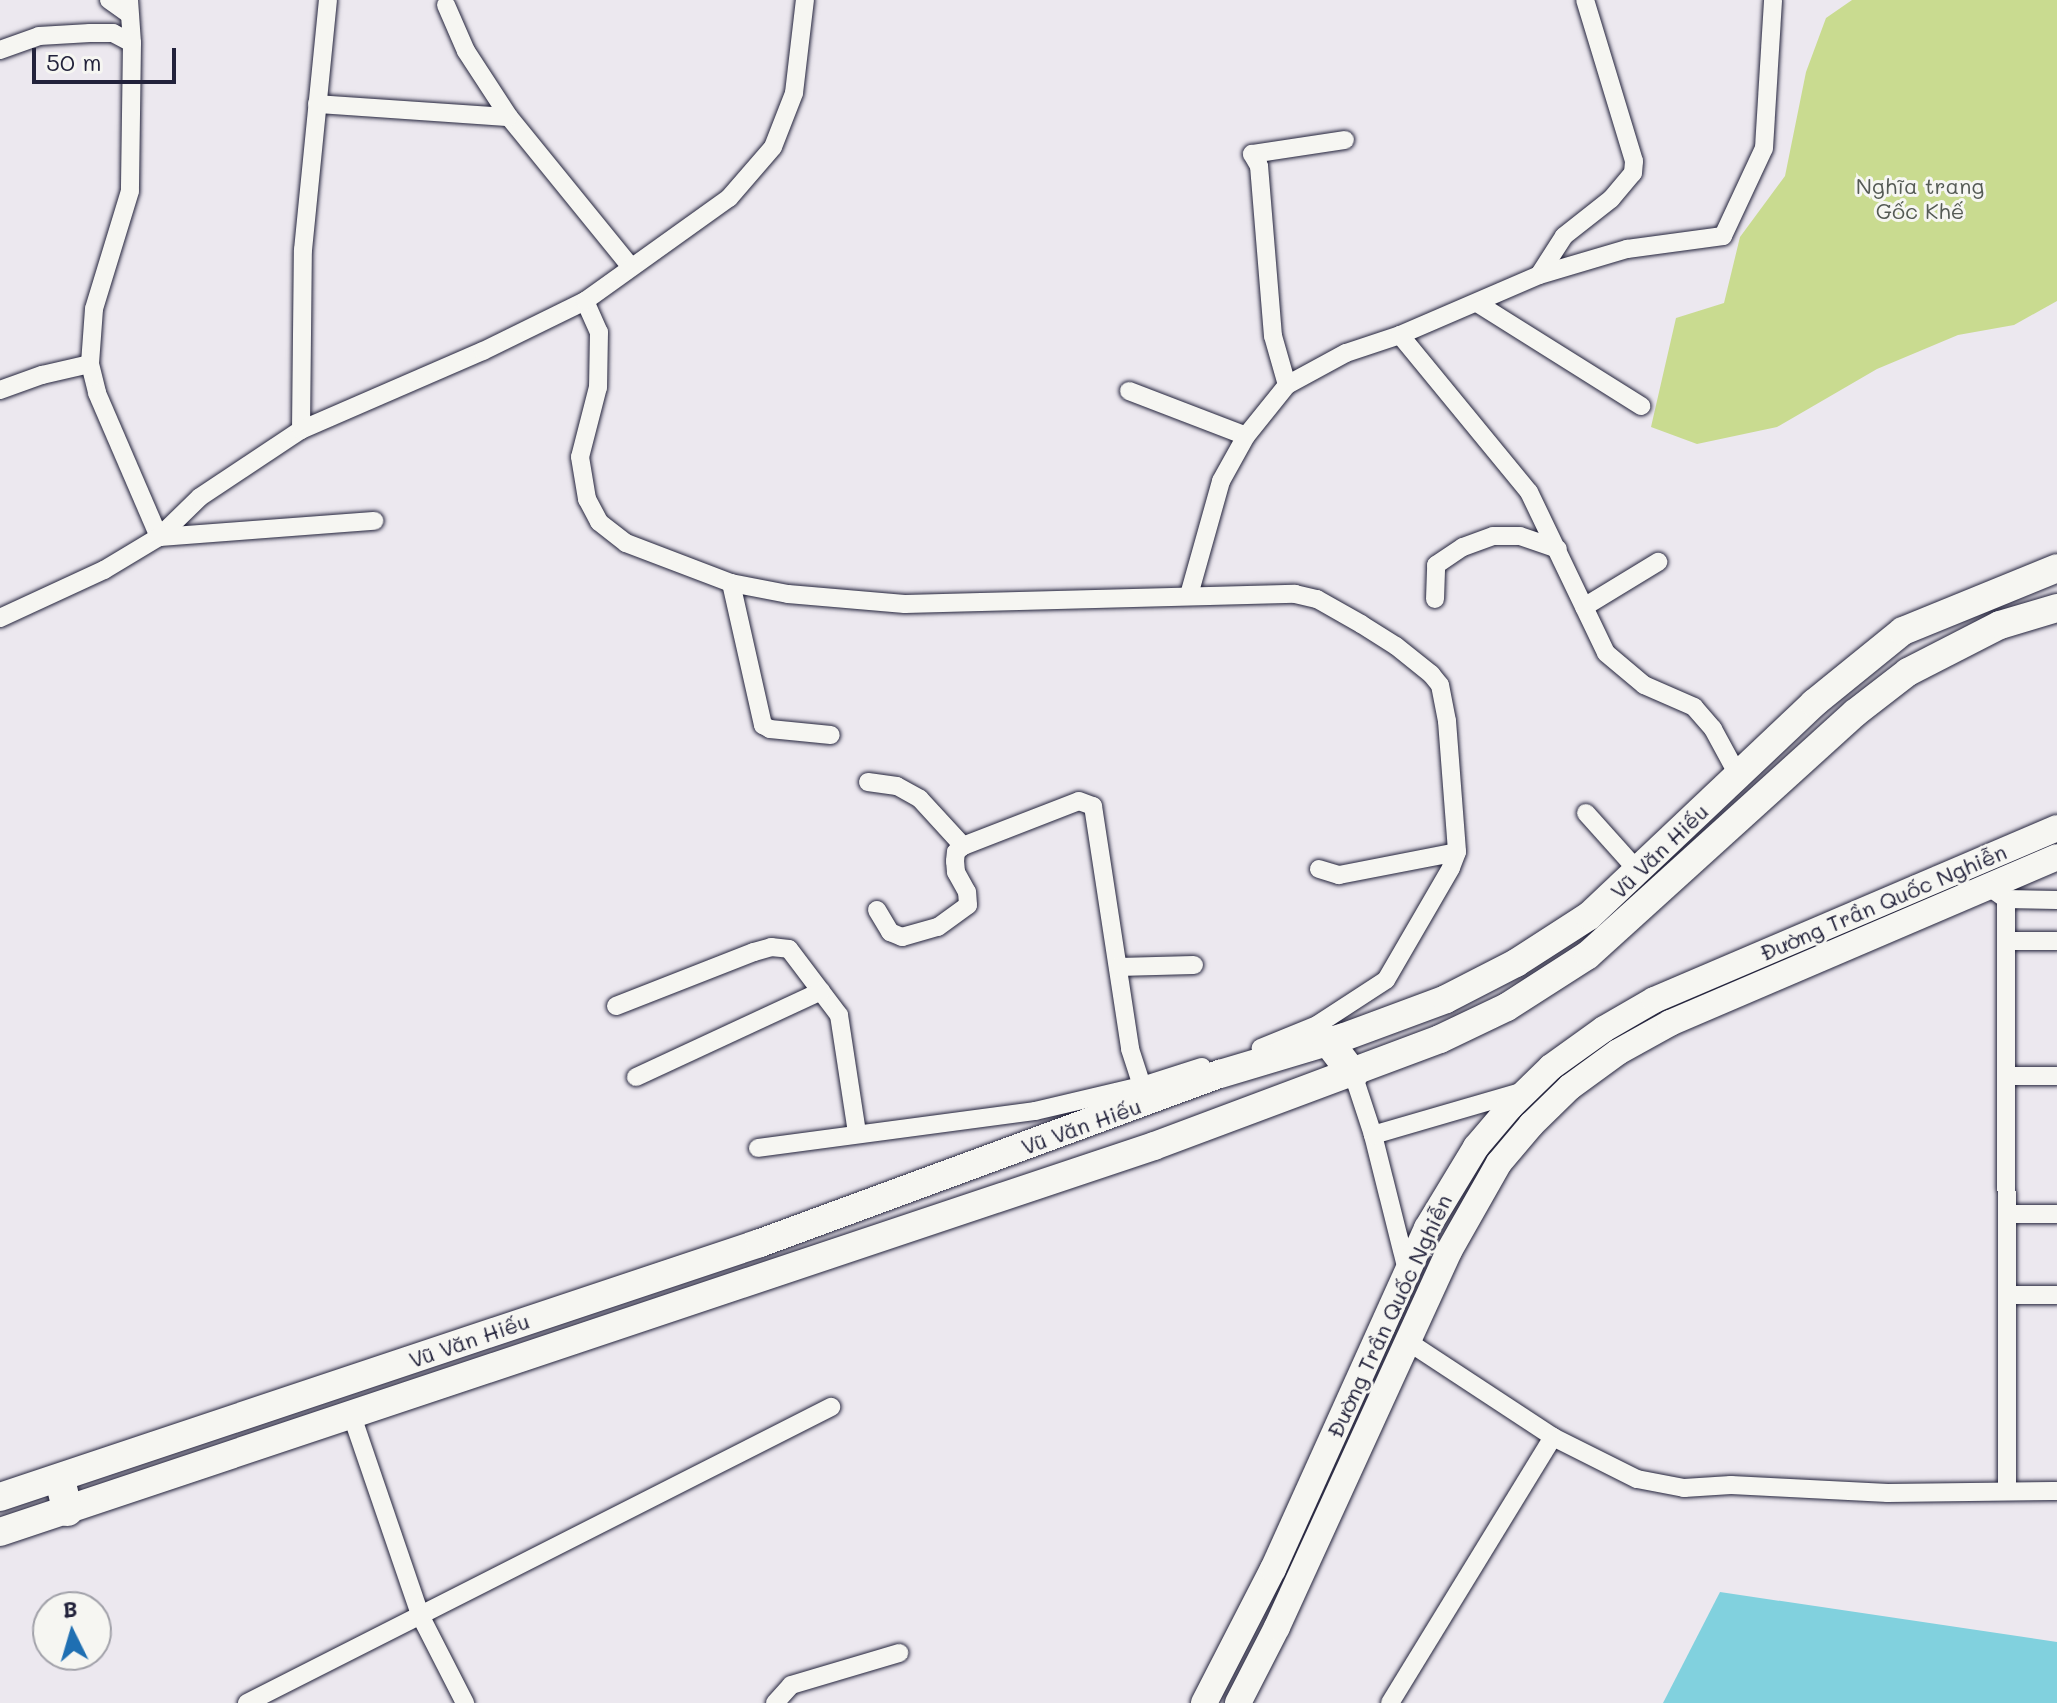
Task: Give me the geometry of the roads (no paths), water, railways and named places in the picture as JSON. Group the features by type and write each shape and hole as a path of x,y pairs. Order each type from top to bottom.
{"highway":[{"path":"1327,1040 1353,1074"},
{"path":"60,1480 68,1511"}],"main road":[{"name":"Vũ Văn Hiếu","path":"0,1497 60,1480 760,1243 1218,1068 1327,1040 1446,999 1516,963 1589,916 1814,703 1903,631 2057,568"},
{"name":"Vũ Văn Hiếu","path":"0,1532 1154,1146 1353,1074 1453,1033 1550,982 1633,917 1855,713 1908,672 2000,625 2057,608"},
{"name":"Đường Trần Quốc Nghiễn","path":"1204,1703 1273,1569 1407,1270 1449,1187 1476,1147 1528,1089 1551,1067 1604,1029 1654,1000 2057,828"},
{"name":"Đường Trần Quốc Nghiễn","path":"1238,1703 1277,1627 1449,1251 1499,1163 1570,1087 1618,1052 1670,1023 1996,893 2057,857"},
{"path":"1970,865 1996,893"}],"street":[{"path":"109,0 129,7 132,43 130,191 94,309 90,364 97,393 159,537"},
{"path":"301,430 303,250 328,0"},
{"path":"0,618 104,570 159,537 200,497 301,430 483,351 585,301 729,198 773,147 794,93 805,0"},
{"path":"1539,275 1564,236 1611,199 1633,173 1634,161 1585,0"},
{"path":"1189,595 1221,481 1246,436 1287,385 1346,353 1400,335 1539,275 1627,249 1723,236 1764,148 1773,0"},
{"path":"446,5 466,51 509,117 631,267"},
{"path":"0,50 39,36 90,33 113,33 132,43"},
{"path":"317,104 509,117"},
{"path":"1287,385 1273,336 1259,166 1252,154 1345,140"},
{"path":"585,301 599,332 598,387 580,457 587,499 599,522 626,543 731,583 788,594 905,604 1189,595 1274,594 1317,599 1396,646 1431,674 1440,685 1445,700 1457,852 1386,980 1317,1025 1218,1068 1035,1111 758,1148"},
{"path":"1477,303 1641,406"},
{"path":"1400,335 1529,492 1599,642 1615,663 1644,685 1694,707 1713,729 1738,775"},
{"path":"0,390 42,375 90,364"},
{"path":"1129,391 1246,436"},
{"path":"159,537 374,521"},
{"path":"1435,599 1436,565 1463,547 1493,536 1520,536 1558,549"},
{"path":"1584,607 1658,562"},
{"path":"731,583 763,725 831,735"},
{"path":"868,782 897,786 920,799 963,846"},
{"path":"877,910 890,932 902,937 930,931 961,913 968,905 967,892 956,872 955,861 956,852 963,846 1079,801 1093,806 1130,1049 1142,1086"},
{"path":"1586,813 1638,871"},
{"path":"1319,869 1339,875 1457,852"},
{"path":"2007,1491 2007,941 1996,893 2057,900"},
{"path":"2007,941 2057,941"},
{"path":"616,1006 771,947 789,949 839,1015 857,1133"},
{"path":"1118,967 1194,965"},
{"path":"636,1077 821,991"},
{"path":"1353,1074 1373,1135 1407,1270"},
{"path":"2007,1076 2057,1076"},
{"path":"1373,1135 1528,1089"},
{"path":"2007,1214 2057,1214"},
{"path":"2007,1295 2057,1295"},
{"path":"1407,1341 1553,1437 1637,1479 1684,1488 1731,1485 1888,1493 2057,1491"},
{"path":"247,1703 831,1407"},
{"path":"351,1413 421,1617 465,1703"},
{"path":"1390,1703 1553,1437"},
{"path":"775,1703 791,1685 899,1653"}],"water":[{"path":"1720,1592 2057,1642 2057,1703 1663,1703"}],"park label":[{"name":"Nghĩa trang Gốc Khế","path":"1920,198"}]}
